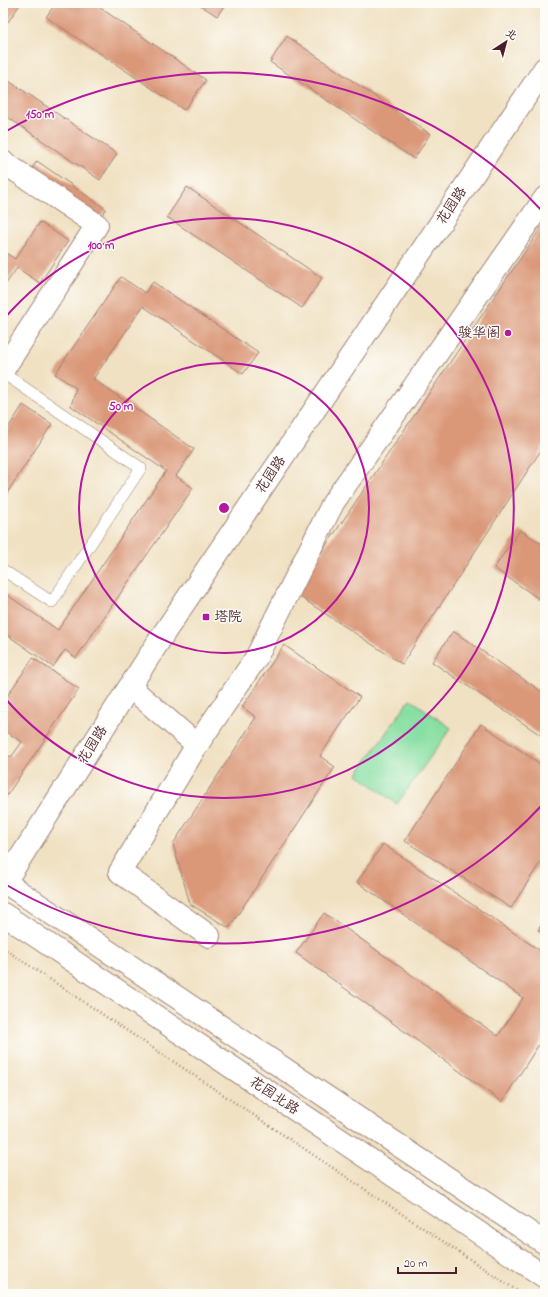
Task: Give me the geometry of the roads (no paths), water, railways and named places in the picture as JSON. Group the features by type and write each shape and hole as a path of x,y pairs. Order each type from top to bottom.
{"street":[{"name":"花园路","path":"4,883 172,621 545,68"},
{"path":"3,162 97,225 3,372"},
{"path":"209,936 120,872 197,745 256,658 333,504 545,198"},
{"path":"130,687 197,745"},
{"name":"花园北路","path":"4,883 545,1243"},
{"name":"花园北路","path":"3,914 545,1277"}],"lane":[{"path":"3,372 141,468 52,602 3,570"}],"place":[{"name":"骏华阁","path":"508,333"},
{"name":"塔院","path":"206,617"}]}
